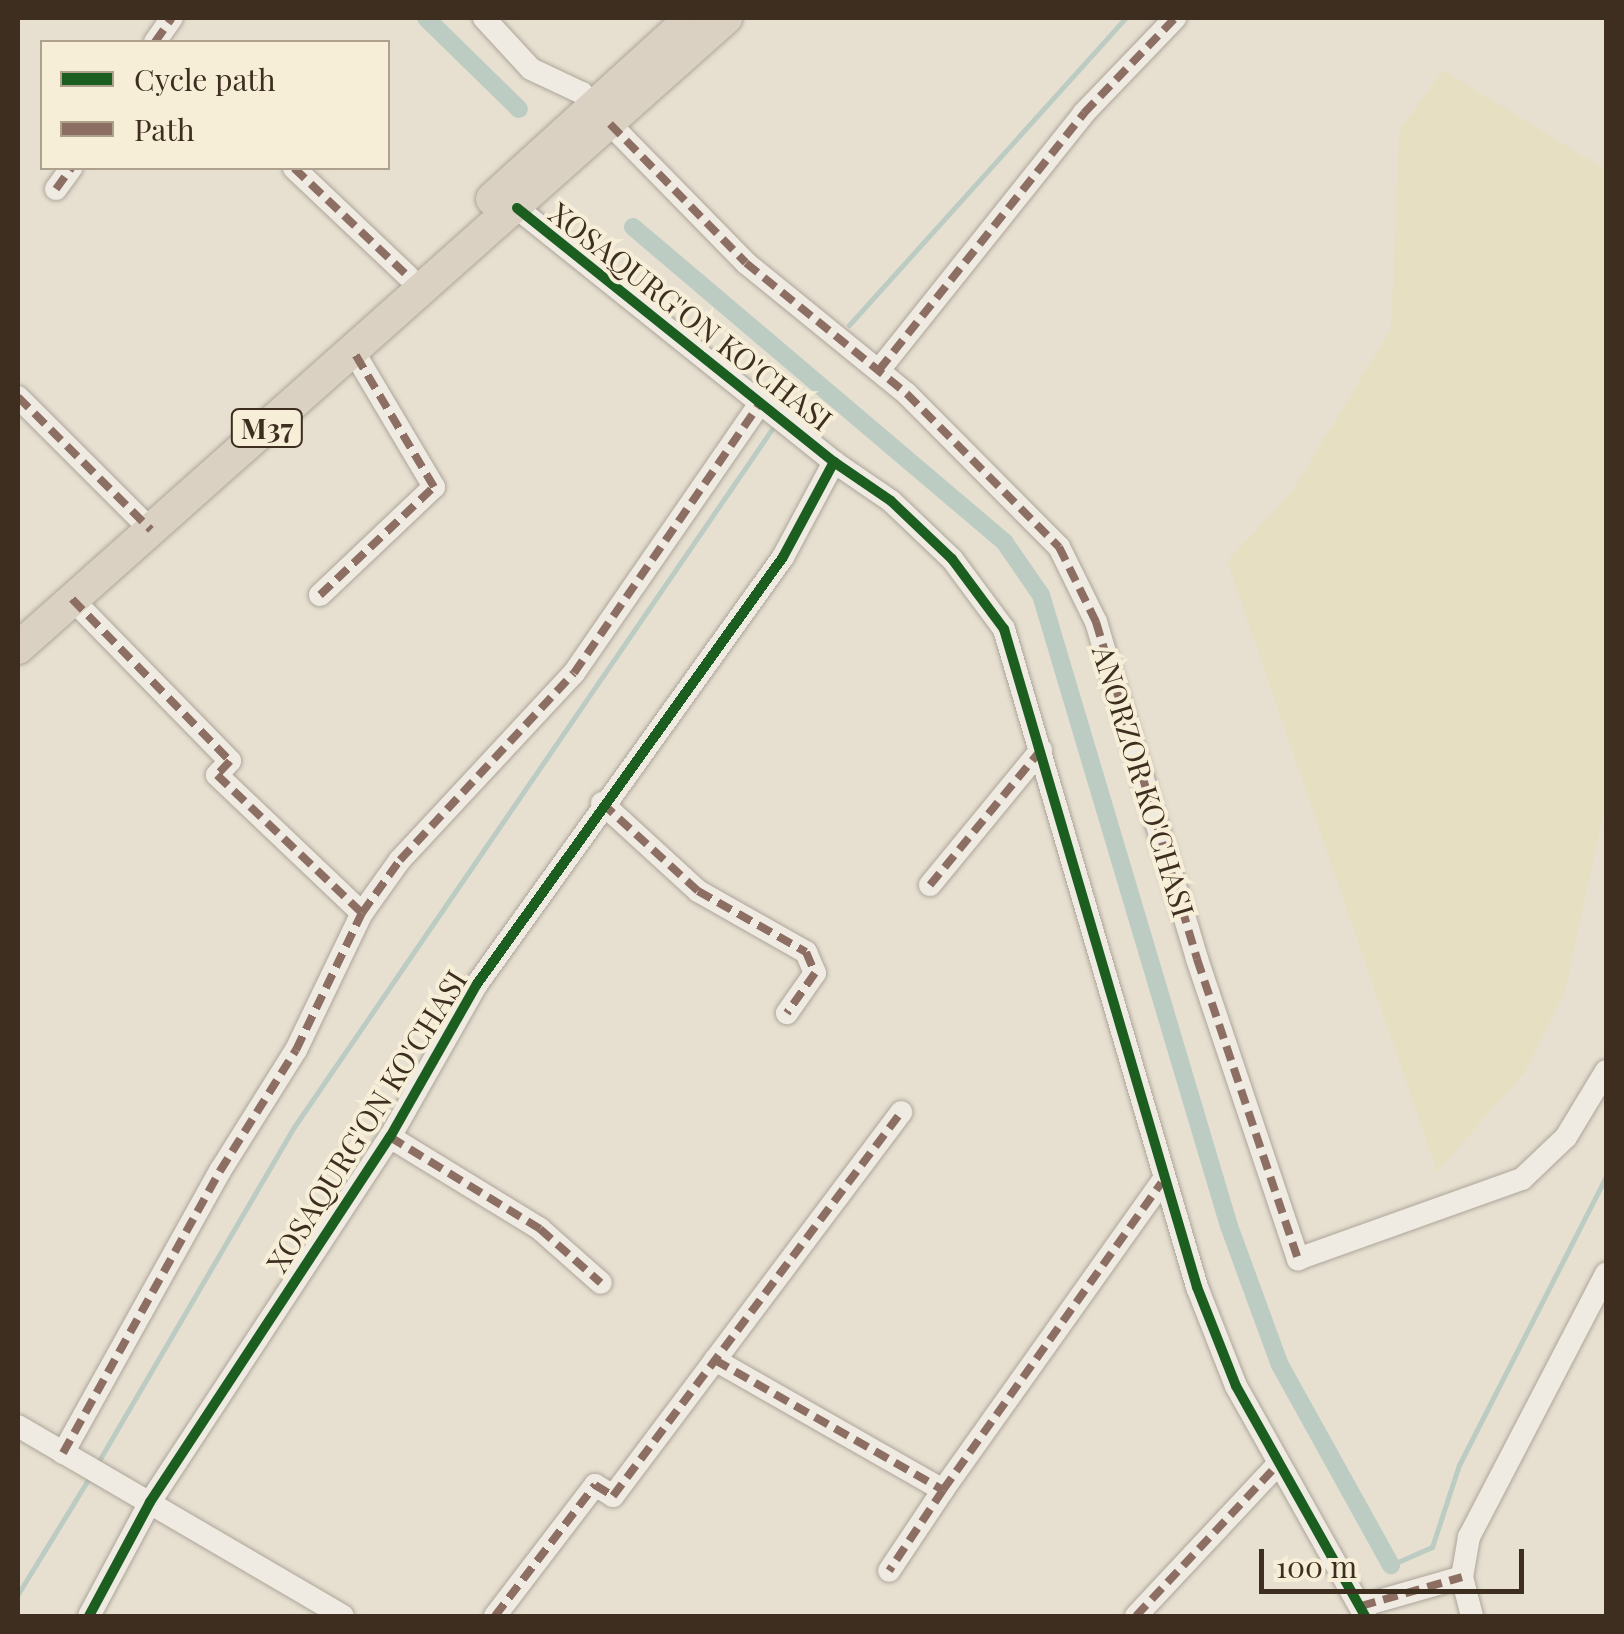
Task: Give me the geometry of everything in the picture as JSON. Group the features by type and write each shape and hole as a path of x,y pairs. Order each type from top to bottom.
{"highway":[{"name":"M37","path":"602,115 692,18"},
{"name":"M37","path":"18,620 354,352 508,200 602,115 726,18"},
{"name":"M37","path":"18,648 72,598 143,522 408,276 508,200"}],"street":[{"path":"156,40 172,18"},
{"name":"ANORZOR KO'CHASI","path":"484,18 531,69 582,93 746,263 879,370 1016,499 1082,586 1298,1259 1522,1179 1566,1137 1606,1071"},
{"path":"879,370 1046,158 1175,18"},
{"path":"56,189 70,170"},
{"path":"296,170 408,276"},
{"name":"XOSAQURG'ON KO'CHASI","path":"508,200 762,400 834,462 891,501 952,560 1004,629 1042,750 1161,1183 1236,1386 1363,1612"},
{"path":"320,595 434,487 354,352"},
{"path":"18,397 143,522"},
{"name":"XOSAQURG'ON KO'CHASI","path":"63,1453 220,1171 296,1050 362,913 400,860 574,673 762,400"},
{"name":"XOSAQURG'ON KO'CHASI","path":"90,1616 150,1502 390,1137 477,984 602,803 783,557 834,462"},
{"path":"72,598 230,760 216,774 362,913"},
{"path":"930,884 1042,750"},
{"path":"602,803 698,891 806,952 815,972 787,1013"},
{"path":"495,1616 595,1485 612,1496 901,1112"},
{"name":"XOSAQURG'ON KO'CHASI","path":"390,1137 540,1228 601,1282"},
{"path":"890,1571 1161,1183"},
{"path":"1472,1616 1462,1576 1469,1537 1606,1274"},
{"path":"715,1360 943,1490"},
{"path":"18,1426 344,1616"},
{"path":"1136,1616 1278,1464"},
{"path":"1363,1612 1462,1576"}],"shaded area":[{"path":"1443,70 1606,170 1606,802 1565,991 1524,1073 1437,1172 1227,561 1291,493 1391,329 1399,131"}],"waterway":[{"path":"426,18 519,109"},
{"path":"849,325 1125,18"},
{"path":"633,227 1005,543 1041,595 1229,1226 1280,1365 1391,1565"},
{"path":"97,1464 294,1127 772,429"},
{"path":"1391,1565 1432,1547 1459,1465 1606,1177"},
{"path":"18,1594 89,1478"}],"marked path":[{"path":"156,40 172,18"},
{"path":"879,370 1084,113 1175,18"},
{"path":"610,124 746,263 907,394 1059,547 1096,622 1197,959 1298,1259"},
{"path":"56,189 70,170"},
{"path":"296,170 408,276"},
{"path":"320,595 434,487 354,352"},
{"path":"18,397 151,530"},
{"path":"63,1453 220,1171 296,1050 362,913 400,860 574,673 762,400"},
{"path":"72,599 230,761 217,775 362,913"},
{"path":"930,885 1041,750"},
{"path":"602,803 698,891 806,952 815,973 787,1013"},
{"path":"495,1616 595,1485 613,1496 901,1112"},
{"path":"390,1137 540,1229 601,1283"},
{"path":"943,1490 1161,1183"},
{"path":"715,1360 943,1490 889,1571"},
{"path":"1136,1616 1278,1464"},
{"path":"1361,1606 1462,1577"}],"cycle path":[{"path":"517,208 834,462 891,501 952,559 1004,629 1197,1287 1236,1386 1365,1616"},
{"path":"89,1616 150,1502 390,1137 477,984 783,557 834,462"}]}
